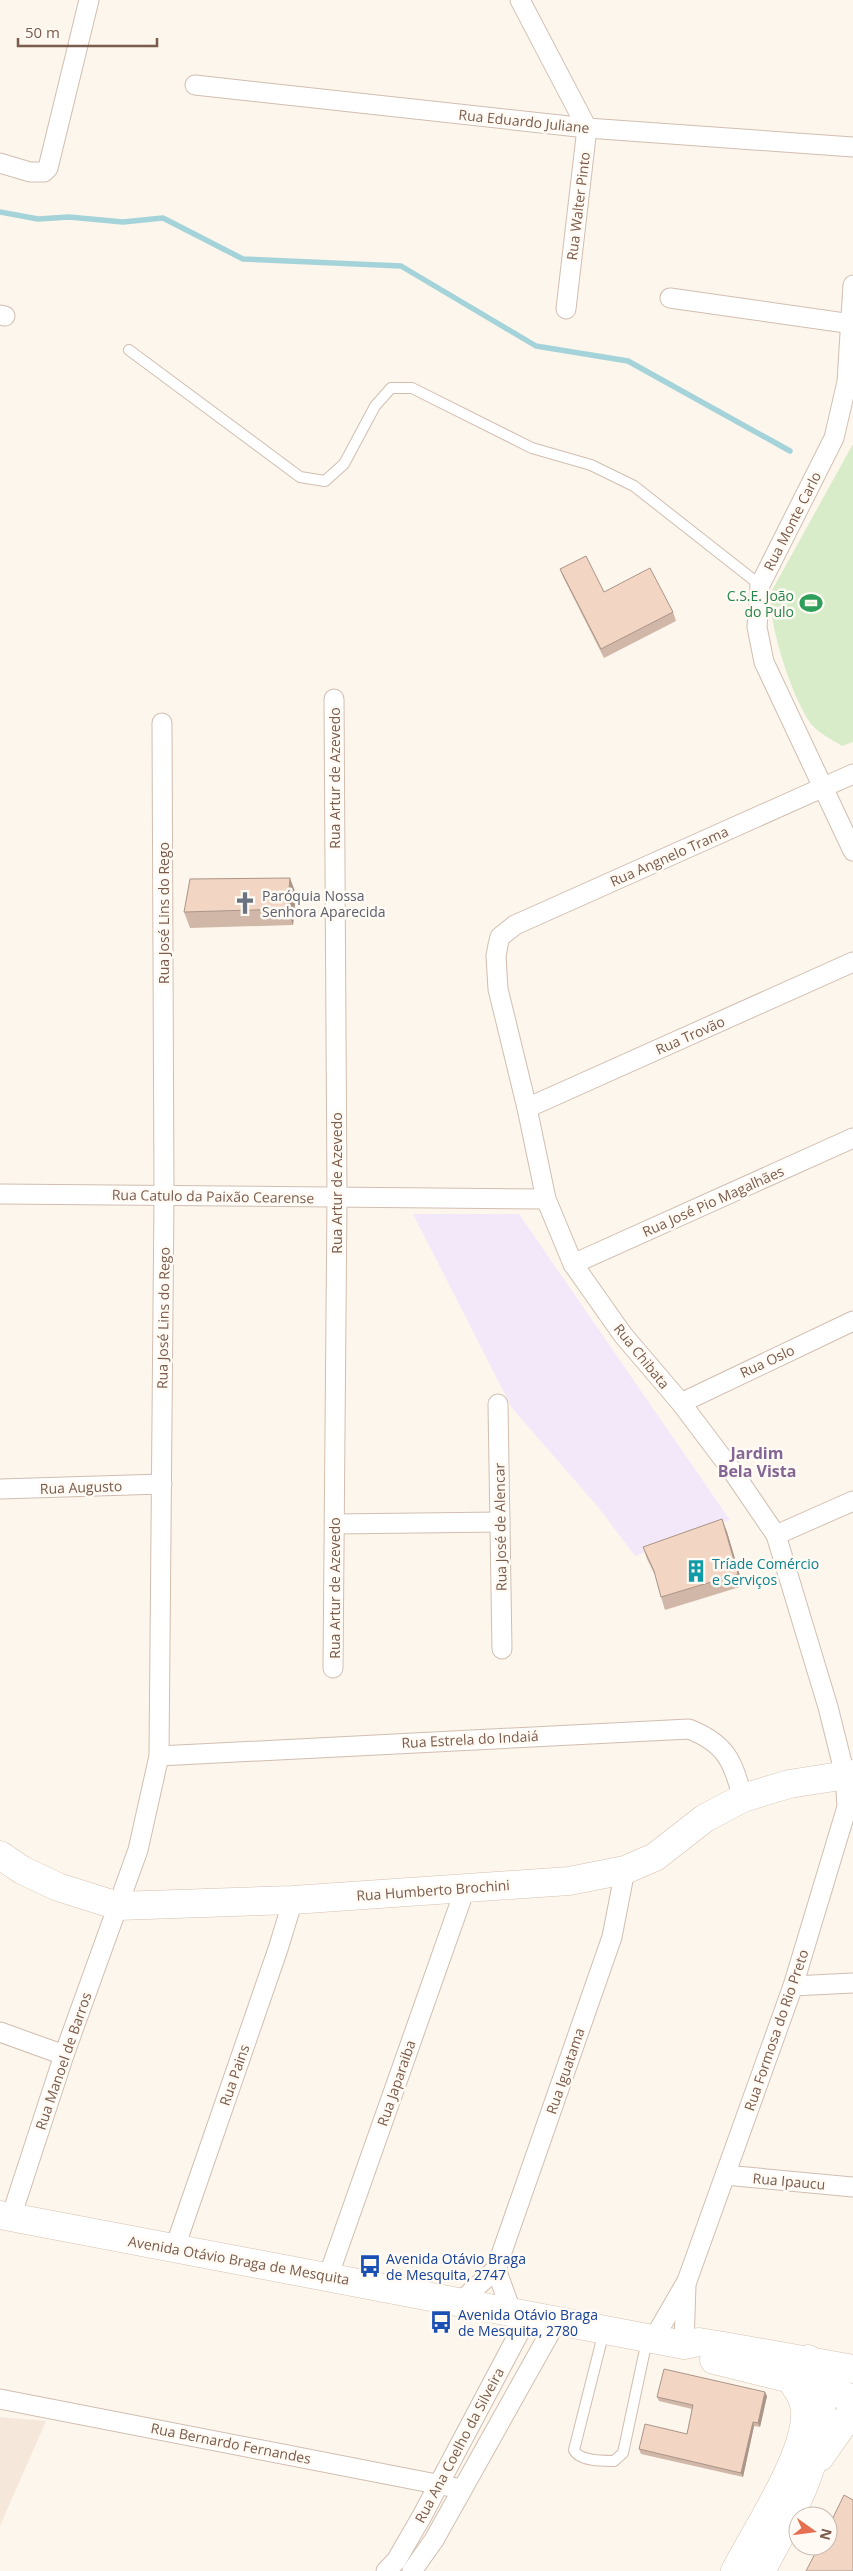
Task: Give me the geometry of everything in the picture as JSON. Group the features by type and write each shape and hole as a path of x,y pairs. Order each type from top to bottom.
{"street":[{"path":"0,164 30,172 44,172 51,163 89,0"},
{"path":"520,0 587,128"},
{"name":"Rua Eduardo Juliane","path":"195,86 587,128 853,147"},
{"name":"Rua Walter Pinto","path":"566,309 587,128"},
{"name":"Rua Monte Carlo","path":"853,285 847,382 834,438 760,585 757,627 764,662 853,851"},
{"path":"670,298 852,323"},
{"name":"Rua Artur de Azevedo","path":"333,1668 337,1197 334,699"},
{"name":"Rua José Lins do Rego","path":"118,1906 138,1850 159,1756 164,1195 162,724"},
{"name":"Rua Angnelo Trama","path":"515,925 853,774"},
{"name":"Rua Chibata","path":"515,925 500,937 496,956 498,989 527,1108 546,1199 573,1264 623,1335 681,1403 760,1508 776,1535 849,1774"},
{"name":"Rua Trovão","path":"527,1108 853,962"},
{"name":"Rua José Pio Magalhães","path":"573,1264 853,1138"},
{"name":"Rua Catulo da Paixão Cearense","path":"0,1194 546,1199"},
{"name":"Rua Oslo","path":"681,1403 853,1321"},
{"name":"Rua José de Alencar","path":"498,1404 502,1649"},
{"name":"Rua Augusto","path":"0,1489 162,1484"},
{"path":"776,1535 853,1501"},
{"path":"335,1524 500,1522"},
{"name":"Rua Estrela do Indaiá","path":"159,1756 690,1729 711,1738 723,1750 736,1774 743,1798"},
{"name":"Rua Humberto Brochini","path":"0,1855 22,1870 58,1887 118,1906 293,1900 569,1881 625,1870 655,1857 706,1818 743,1798 789,1784 849,1774"},
{"name":"Rua Formosa do Rio Preto","path":"650,2339 686,2281 793,1986 848,1807 849,1774"},
{"name":"Rua Iguatama","path":"460,2302 496,2269 612,1938 625,1870"},
{"name":"Rua Japaraiba","path":"328,2277 464,1888"},
{"name":"Rua Pains","path":"174,2250 278,1949 293,1900"},
{"name":"Rua Manoel de Barros","path":"5,2216 118,1906"},
{"path":"793,1986 853,1983"},
{"path":"0,2032 64,2055"},
{"name":"Rua Ipaucu","path":"725,2175 853,2188"},
{"name":"Avenida Otávio Braga de Mesquita","path":"5,2216 174,2250 328,2277 684,2346 696,2355 820,2386 853,2399"},
{"path":"496,2269 520,2314"},
{"name":"Rua Formosa do Rio Preto","path":"684,2346 686,2281"},
{"name":"Rua Ana Coelho da Silveira","path":"386,2571 396,2561 439,2484 520,2314"},
{"name":"Rua Ana Coelho da Silveira","path":"412,2571 434,2540 556,2322"},
{"name":"Avenida Otávio Braga de Mesquita","path":"684,2346 699,2342 808,2359 853,2369"},
{"path":"802,2489 819,2441 822,2414 820,2386 808,2359"},
{"path":"750,2568 778,2491 803,2433 805,2410 803,2398 791,2380"},
{"path":"820,2386 853,2391"},
{"name":"Rua Bernardo Fernandes","path":"0,2399 462,2489"},
{"path":"750,2568 802,2489 832,2438 853,2410"}],"lane":[{"path":"129,350 300,477 325,481 344,464 375,406 391,388 412,388 532,448 591,465 634,486 760,585"},
{"path":"604,2331 574,2450 580,2456 602,2461 614,2461 623,2453 650,2339"}],"shaded area":[{"path":"413,1214 519,1214 730,1520 635,1556 598,1507 512,1408"},
{"path":"0,2417 46,2421 0,2526"}],"green space":[{"name":"C.S.E. João do Pulo","path":"853,444 853,742 842,746 816,729 805,715 790,682 778,643 773,624 770,594"}],"building":[{"path":"586,556 604,592 650,568 673,612 601,649 560,569"},
{"path":"290,878 287,909 184,912 190,879"},
{"name":"Tríade Comércio e Serviços","path":"722,1519 738,1574 661,1597 654,1571 643,1547"},
{"path":"664,2369 765,2392 758,2423 753,2422 741,2473 639,2449 645,2424 687,2434 693,2405 657,2397"},
{"path":"844,2495 853,2500 853,2571 806,2571 814,2556 838,2556 838,2507"}],"waterway":[{"path":"0,212 38,219 69,217 123,222 163,218 243,259 401,266 536,346 628,361 790,451"}],"place":[{"name":"C.S.E. João do Pulo","path":"811,603"},
{"name":"Paróquia Nossa Senhora Aparecida","path":"245,903"},
{"name":"Tríade Comércio e Serviços","path":"696,1571"},
{"name":"Avenida Otávio Braga de Mesquita, 2747","path":"370,2266"},
{"name":"Avenida Otávio Braga de Mesquita, 2780","path":"441,2322"}],"district":[{"name":"Jardim Bela Vista","path":"757,1462"}]}
